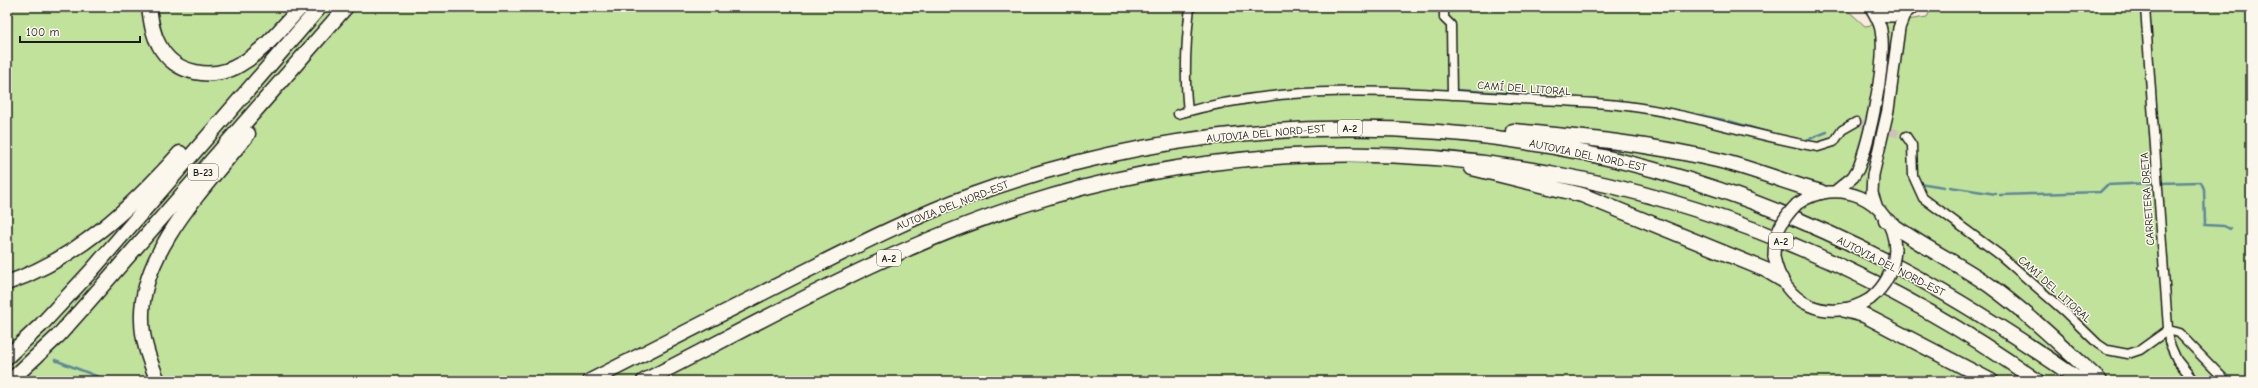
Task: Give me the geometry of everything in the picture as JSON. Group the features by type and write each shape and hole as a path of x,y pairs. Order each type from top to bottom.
{"highway":[{"path":"149,7 155,37 164,53 187,70 207,74 232,69 253,56 301,7"},
{"path":"7,283 47,268 96,235 134,204 309,7"},
{"name":"B-23","path":"9,355 41,325 92,270 320,7"},
{"name":"B-23","path":"10,381 58,336 346,7"},
{"path":"158,381 148,353 142,318 146,284 154,261 169,234 254,126 293,68"},
{"name":"AUTOVIA DEL NORD-EST","path":"590,381 885,231 970,196 1036,174 1121,152 1226,135 1329,128 1416,129 1509,139 1609,158 1697,183 1773,210 1856,246 1975,310 2081,381"},
{"path":"1416,129 1464,128 1512,131 1671,150 1718,160 1821,192"},
{"name":"AUTOVIA DEL NORD-EST","path":"644,381 890,257 981,219 1060,193 1139,174 1228,160 1307,154 1413,155 1511,165 1594,181 1647,194 1745,227 1800,249 1890,291 1969,336 2037,381"},
{"path":"1413,155 1582,195 1766,270 1781,279"},
{"path":"1886,220 1908,236 1970,272 2012,302 2100,381"},
{"path":"1845,310 1864,315 1991,381"}],"main road":[{"path":"1871,9 1888,16 1909,10"},
{"path":"1836,191 1852,177 1858,168 1874,106 1880,74 1882,38 1878,20 1871,9"},
{"path":"1877,208 1872,182 1888,110 1899,28 1909,10"},
{"path":"1836,191 1856,194 1877,208 1886,220 1894,237 1895,249 1890,275 1884,286 1870,299 1845,310 1826,310 1813,307 1796,296 1781,279 1774,256 1776,236 1786,215 1797,204 1821,192 1836,191"}],"street":[{"path":"1188,111 1186,94 1187,31 1190,7"},
{"path":"1444,7 1444,18 1451,25 1452,95"},
{"name":"CARRETERA DRETA","path":"2145,7 2168,330 2173,352 2194,381"},
{"name":"CAMÍ DEL LITORAL","path":"1178,114 1225,102 1311,93 1360,91 1452,95 1628,106 1818,147 1834,142 1842,130 1856,122"},
{"name":"CAMÍ DEL LITORAL","path":"1906,136 1912,144 1912,176 1923,198 2000,255 2064,311 2098,344 2107,350 2128,354 2140,350 2168,330"},
{"path":"2168,330 2179,333 2226,381"}],"green space":[{"path":"7,7 1844,7 1865,26 1927,17 1932,7 2251,7 2251,381 7,381"}],"waterway":[{"path":"7,46 12,7"},
{"path":"1457,90 1591,99"},
{"path":"1659,107 1724,120"},
{"path":"1729,121 1770,133"},
{"path":"1804,141 1827,132"},
{"path":"2159,183 2201,182 2204,189 2205,225 2224,226 2230,229"},
{"path":"1919,183 1944,187"},
{"path":"2000,195 2100,192 2107,185 2152,183"},
{"path":"1950,187 1996,194"},
{"path":"55,360 109,381"}],"tunnel":[{"path":"1856,122 1906,136"}]}
